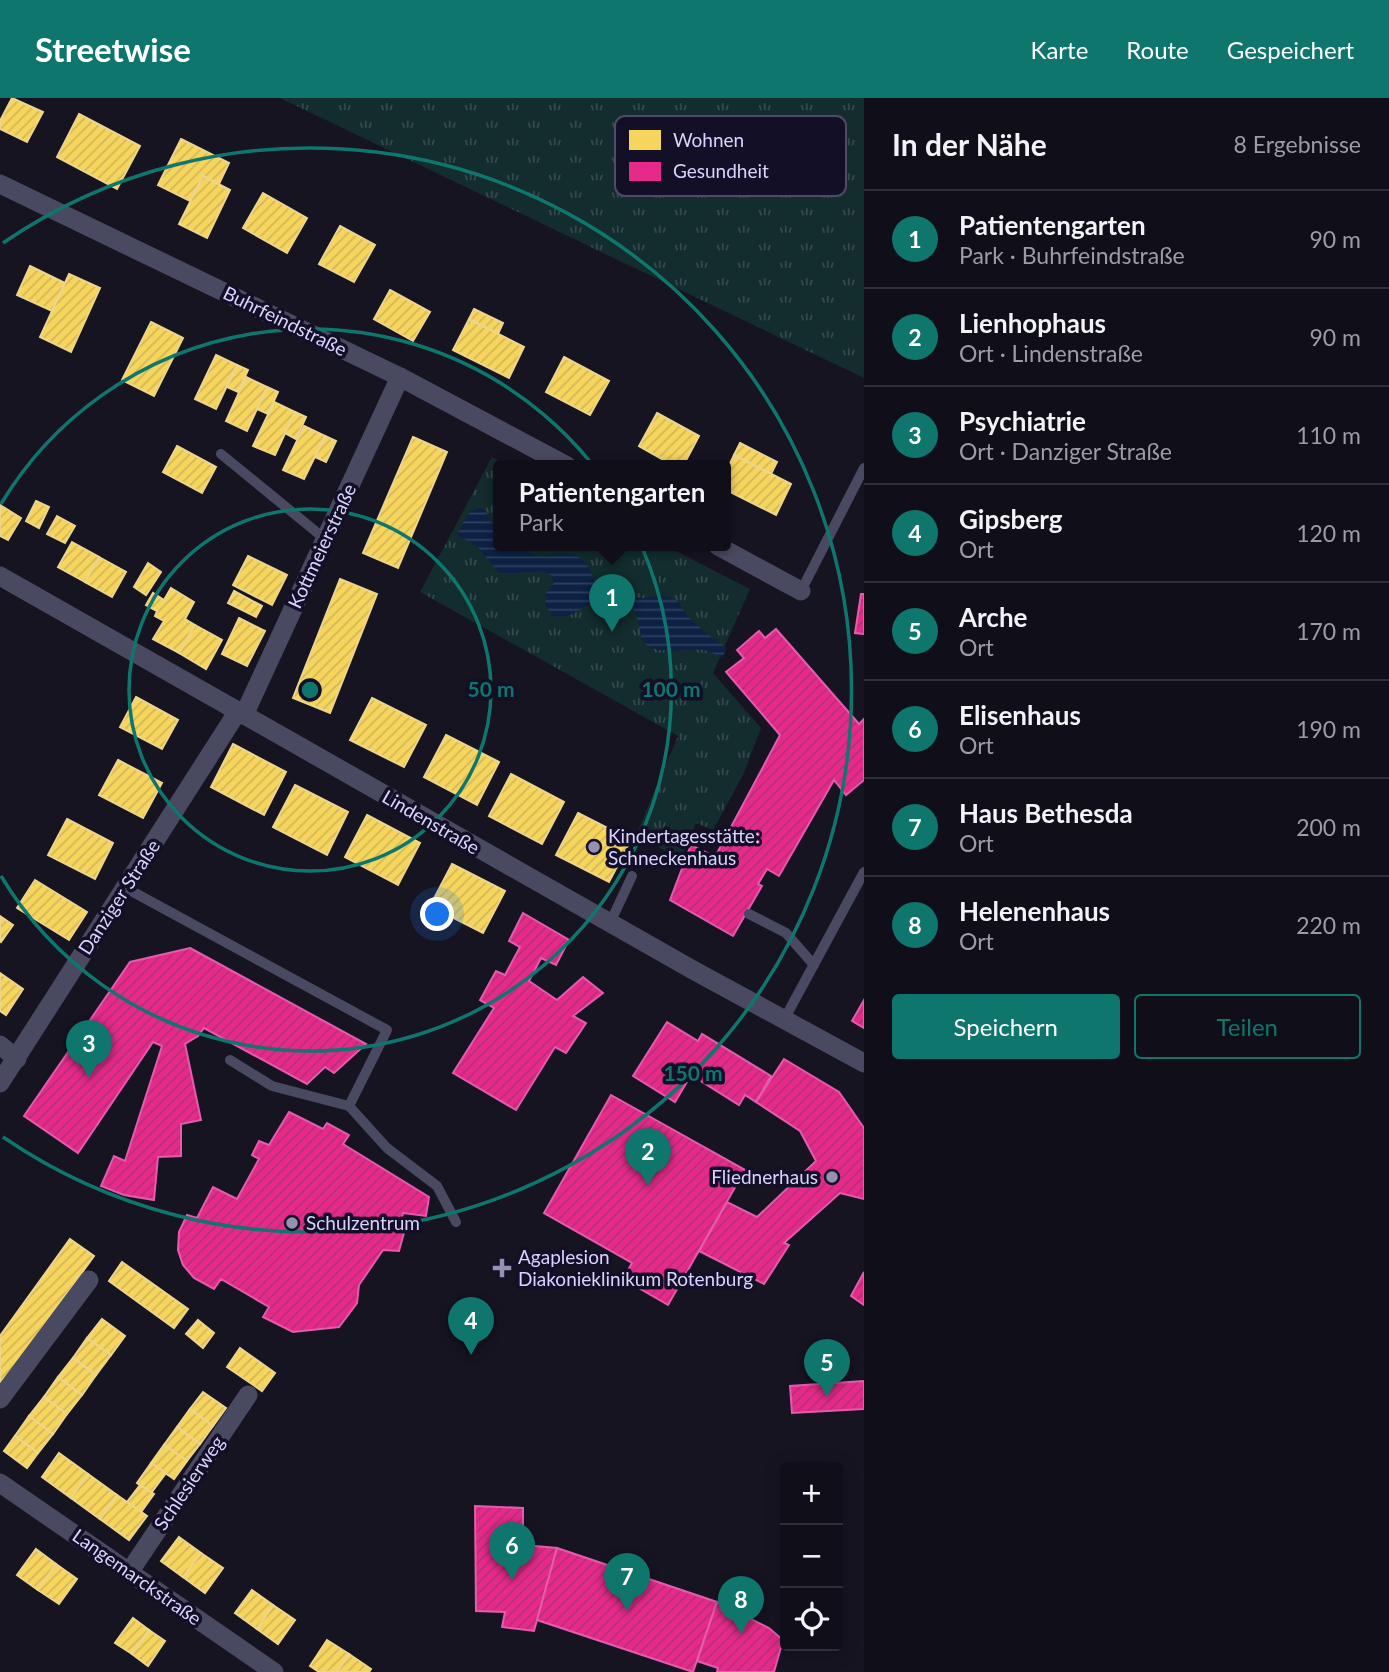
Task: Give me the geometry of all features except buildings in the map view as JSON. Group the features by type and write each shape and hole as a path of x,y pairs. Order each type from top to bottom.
{"street":[{"name":"Buhrfeindstraße","path":"0,184 400,377 556,460"},
{"name":"Kottmeierstraße","path":"241,713 400,377"},
{"path":"727,551 801,591"},
{"name":"Lindenstraße","path":"0,576 610,923 864,1063"},
{"name":"Danziger Straße","path":"0,1083 124,887 241,713"},
{"path":"0,1045 17,1059"},
{"path":"0,1398 89,1280"},
{"name":"Schlesierweg","path":"130,1571 248,1395"},
{"name":"Langemarckstraße","path":"0,1483 274,1672"}],"lane":[{"path":"221,454 325,539"},
{"path":"801,591 864,468"},
{"path":"785,1018 864,872"},
{"path":"610,923 632,876"},
{"path":"124,887 387,1030 349,1106"},
{"path":"749,914 786,933 814,965"},
{"path":"230,1060 272,1086 349,1106 387,1148 437,1186 456,1222"}],"green space":[{"path":"280,98 864,98 864,378"},
{"path":"492,457 498,460 493,460 493,551 676,551 750,589 713,673 761,728 743,775 713,830 696,823 680,861 637,833 678,736 420,592"}],"water":[{"path":"481,508 493,524 493,551 528,551 543,556 559,553 576,555 586,563 596,584 606,590 630,597 660,595 677,600 693,621 727,648 722,658 708,651 662,650 648,646 641,636 634,612 620,599 601,596 571,614 553,616 545,605 546,593 554,583 551,575 542,571 500,574 477,546 457,535 469,514"}],"place":[{"name":"Patientengarten","path":"612,632"},
{"name":"Kindertagesstätte: Schneckenhaus","path":"594,847"},
{"name":"Psychiatrie","path":"89,1078"},
{"name":"Fliednerhaus","path":"832,1177"},
{"name":"Lienhophaus","path":"648,1186"},
{"name":"Schulzentrum","path":"292,1223"},
{"name":"Agaplesion Diakonieklinikum Rotenburg","path":"502,1268"},
{"name":"Gipsberg","path":"471,1355"},
{"name":"Arche","path":"827,1397"},
{"name":"Elisenhaus","path":"512,1580"},
{"name":"Haus Bethesda","path":"627,1611"},
{"name":"Helenenhaus","path":"741,1634"}]}
